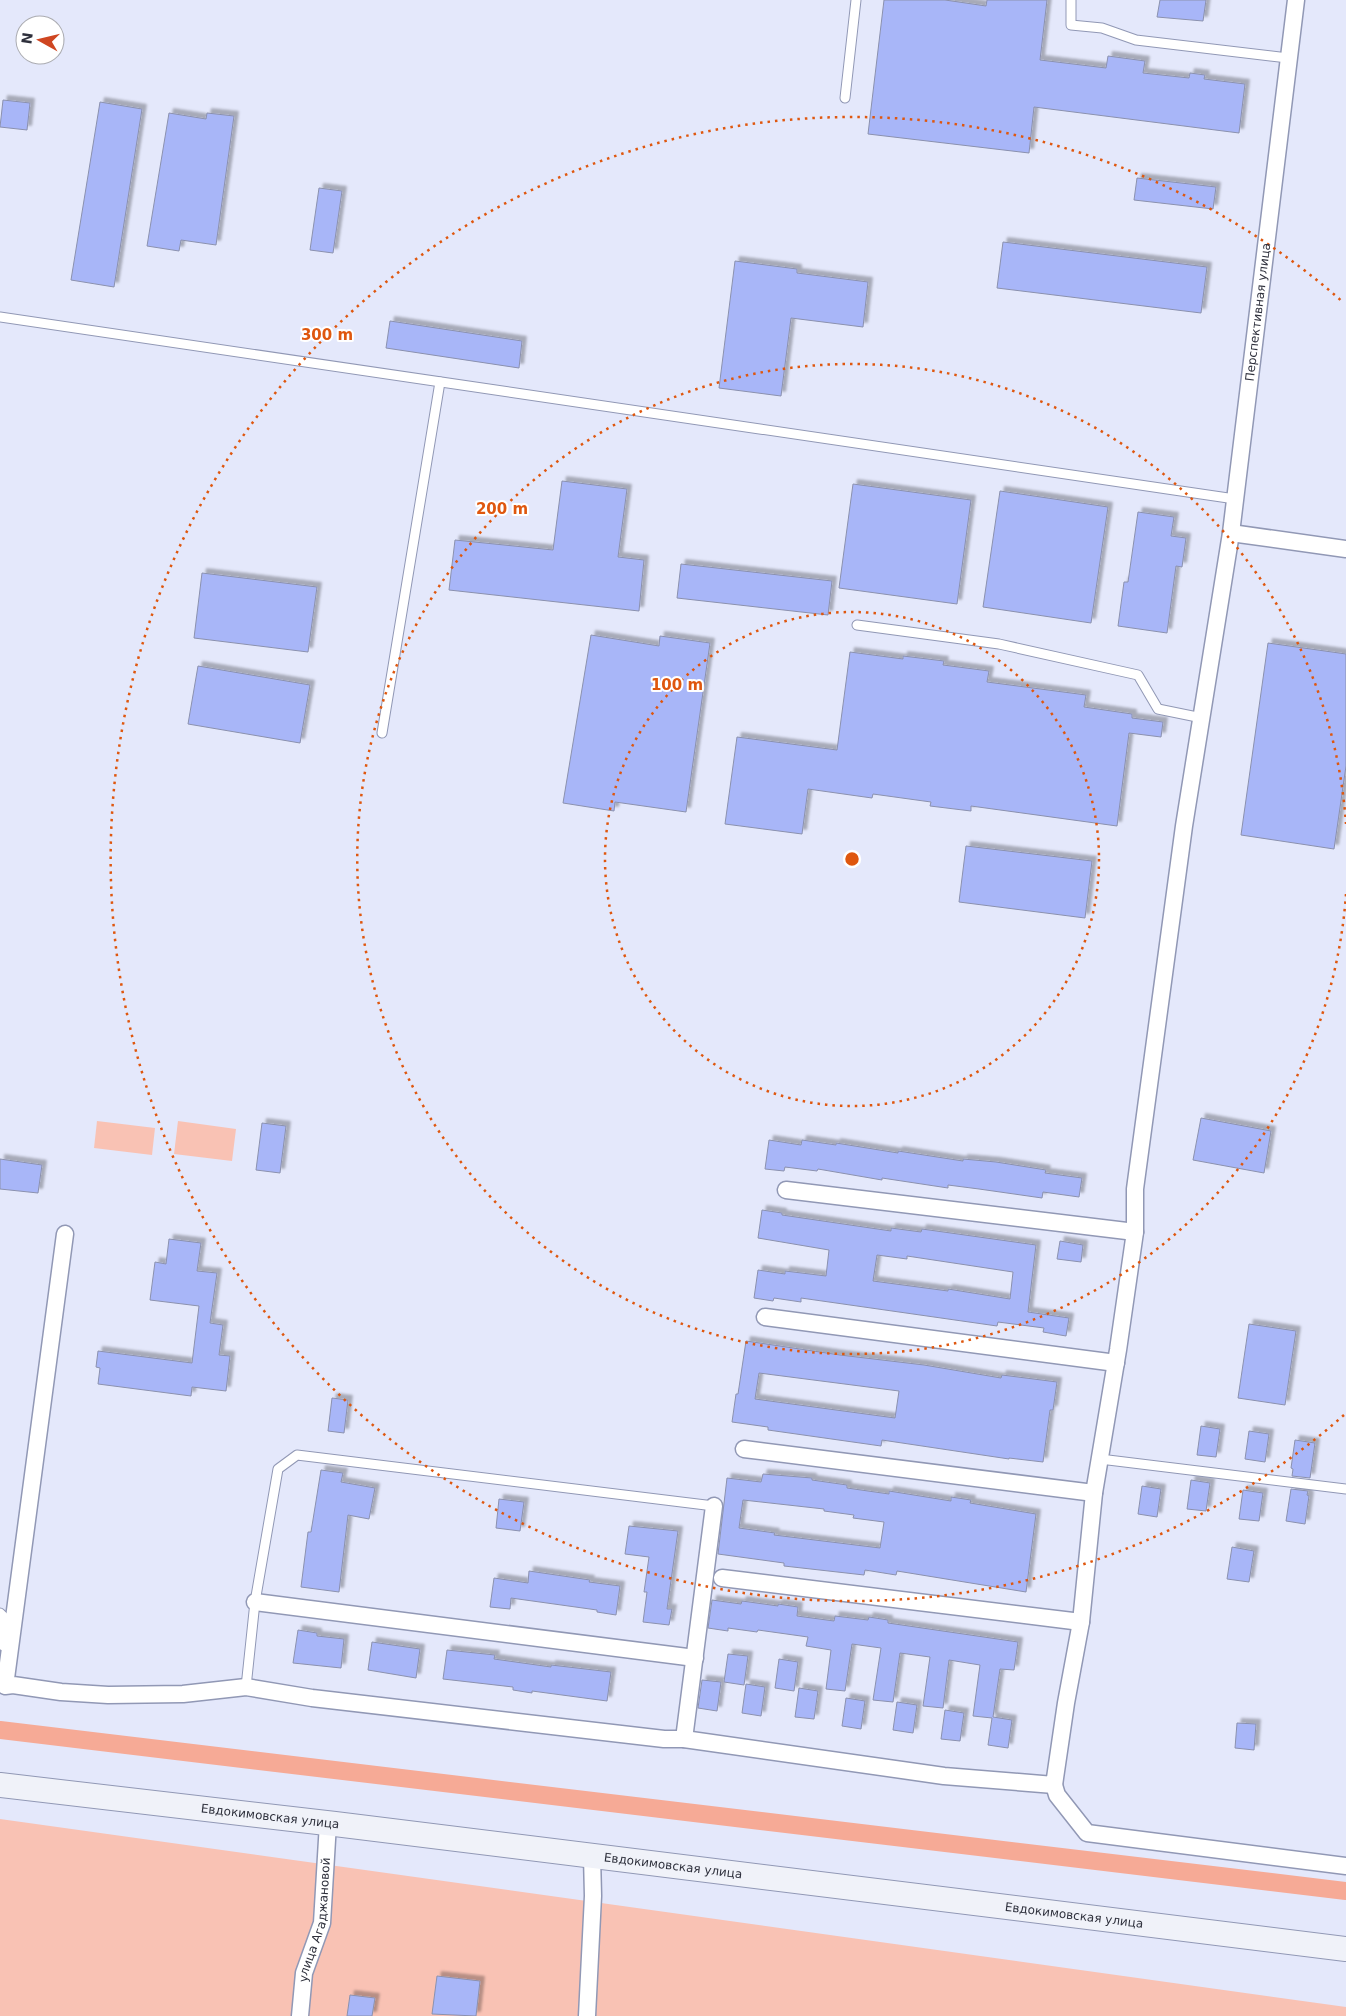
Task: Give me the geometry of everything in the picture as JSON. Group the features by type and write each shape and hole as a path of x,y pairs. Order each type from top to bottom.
{"main road":[{"name":"Евдокимовская улица","path":"0,1785 328,1823 1346,1949"}],"street":[{"name":"Перспективная улица","path":"1054,1786 1066,1703 1081,1622 1094,1493 1116,1363 1135,1232 1135,1189 1159,1002 1184,826 1231,533 1296,0"},
{"path":"1231,533 1346,549"},
{"path":"786,1190 1135,1232"},
{"path":"65,1234 3,1685 108,1695 184,1694 246,1687 312,1698 664,1739 684,1739 944,1776 1054,1786 1057,1795 1087,1833 1346,1866"},
{"path":"765,1317 1116,1363"},
{"path":"744,1449 1094,1493"},
{"path":"684,1739 714,1506"},
{"path":"722,1578 1081,1622"},
{"path":"255,1602 695,1658"},
{"name":"улица Агаджановой","path":"300,2016 304,1973 322,1923 328,1823"},
{"path":"587,2016 593,1896 592,1856"}],"lane":[{"path":"845,98 856,0"},
{"path":"1071,0 1071,25 1102,28 1136,40 1288,58"},
{"path":"0,317 1235,499"},
{"path":"382,733 440,382"},
{"path":"857,625 999,644 1138,675 1158,709 1202,718"},
{"path":"246,1687 255,1602 278,1469 297,1455 714,1506"},
{"path":"1100,1459 1346,1489"},
{"path":"0,1613 4,1617 3,1685"}],"shaded area":[{"path":"97,1121 155,1128 152,1155 94,1148"},
{"path":"178,1121 236,1129 232,1161 174,1154"},
{"path":"0,1819 1346,2007 1346,2016 0,2016"}],"building":[{"path":"884,0 945,0 986,6 987,0 1047,0 1040,60 1106,68 1108,56 1145,61 1143,73 1189,78 1190,73 1205,75 1204,79 1245,84 1239,133 1034,107 1029,153 868,134"},
{"path":"1160,0 1206,0 1203,21 1157,17"},
{"path":"3,100 30,103 27,130 0,127"},
{"path":"100,102 142,109 114,287 71,280"},
{"path":"169,113 206,119 207,113 234,116 216,245 181,240 179,251 147,246"},
{"path":"1137,178 1216,187 1213,209 1134,200"},
{"path":"319,188 342,191 333,253 310,250"},
{"path":"1003,242 1207,267 1201,313 997,288"},
{"path":"735,261 797,269 797,273 868,282 863,327 791,318 781,396 719,388"},
{"path":"390,321 522,341 519,368 386,348"},
{"path":"562,481 627,489 618,557 644,560 639,611 449,590 455,540 553,550"},
{"path":"853,484 971,500 957,604 839,588"},
{"path":"1000,491 1108,507 1091,623 983,607"},
{"path":"1138,512 1174,517 1171,536 1186,538 1182,567 1176,566 1167,633 1118,626 1124,582 1128,582"},
{"path":"681,564 832,581 828,615 677,598"},
{"path":"202,573 317,587 308,652 194,638"},
{"path":"591,635 659,646 660,636 710,643 686,812 615,802 614,811 563,803"},
{"path":"1268,643 1346,654 1346,766 1334,849 1241,835"},
{"path":"850,652 903,659 903,656 944,661 943,665 989,671 987,682 1086,695 1084,707 1132,714 1132,718 1163,722 1161,737 1129,733 1117,826 971,806 971,811 930,806 931,802 873,794 872,798 808,789 802,834 725,824 737,737 837,750"},
{"path":"198,666 310,685 300,743 188,724"},
{"path":"966,846 1092,861 1085,918 959,902"},
{"path":"1201,1118 1271,1131 1264,1173 1193,1160"},
{"path":"262,1123 286,1126 280,1173 256,1170"},
{"path":"769,1140 801,1145 802,1140 836,1145 836,1143 963,1161 963,1159 996,1162 1046,1170 1045,1173 1082,1178 1079,1197 1043,1192 1042,1198 948,1185 948,1188 882,1178 882,1180 818,1169 817,1171 785,1167 784,1171 765,1169"},
{"path":"0,1159 42,1165 38,1193 0,1189"},
{"path":"762,1210 782,1213 782,1215 891,1231 891,1228 921,1232 922,1229 1036,1245 1028,1312 1069,1318 1066,1336 1043,1332 1044,1328 998,1322 997,1326 801,1298 801,1302 774,1298 773,1301 754,1298 758,1270 785,1274 785,1271 826,1276 829,1250 758,1238","holes":["877,1255 907,1259 907,1256 1013,1272 1010,1299 948,1289 948,1291 873,1281"]},
{"path":"169,1239 201,1243 197,1271 217,1273 210,1323 223,1325 219,1355 230,1356 226,1391 192,1387 191,1396 98,1384 100,1368 96,1367 98,1351 192,1363 199,1306 150,1300 155,1262 166,1264"},
{"path":"1060,1241 1083,1245 1081,1262 1057,1259"},
{"path":"1249,1324 1296,1331 1285,1405 1238,1398"},
{"path":"746,1341 924,1365 1001,1378 1002,1375 1057,1382 1053,1410 1050,1410 1043,1462 1009,1459 882,1440 881,1446 768,1430 768,1427 732,1422 736,1394 738,1394","holes":["759,1373 899,1391 895,1418 755,1399"]},
{"path":"332,1398 348,1400 344,1433 328,1431"},
{"path":"1201,1426 1220,1429 1216,1457 1197,1455"},
{"path":"1249,1431 1269,1434 1265,1462 1245,1459"},
{"path":"1295,1440 1315,1443 1310,1478 1292,1476 1293,1469 1291,1468"},
{"path":"321,1470 343,1473 341,1482 375,1488 369,1519 348,1515 339,1592 301,1587 308,1532 311,1532"},
{"path":"763,1474 812,1478 812,1480 847,1485 847,1488 889,1494 889,1491 951,1501 951,1497 971,1500 970,1503 1036,1514 1026,1592 897,1571 896,1575 865,1570 864,1575 784,1566 784,1563 718,1554 727,1478 761,1482","holes":["743,1500 824,1509 824,1511 854,1515 853,1518 884,1522 880,1548 774,1535 775,1533 739,1528"]},
{"path":"1191,1480 1210,1483 1206,1511 1187,1509"},
{"path":"1142,1486 1161,1489 1157,1517 1138,1514"},
{"path":"1291,1489 1308,1491 1305,1524 1286,1521"},
{"path":"1243,1490 1263,1493 1259,1521 1239,1519"},
{"path":"499,1499 524,1502 520,1531 496,1528"},
{"path":"629,1526 678,1531 667,1609 672,1609 669,1625 643,1622 647,1592 644,1592 649,1557 625,1554"},
{"path":"1232,1547 1254,1551 1249,1582 1227,1579"},
{"path":"529,1571 620,1586 616,1615 597,1612 597,1610 511,1598 510,1609 490,1607 494,1578 528,1583"},
{"path":"712,1600 741,1604 742,1601 778,1606 778,1604 798,1607 797,1616 834,1621 835,1616 868,1620 869,1617 888,1620 888,1623 1018,1642 1014,1670 1000,1669 993,1717 1012,1720 1008,1748 988,1745 992,1718 973,1716 980,1665 949,1660 943,1708 923,1706 930,1657 900,1653 893,1702 873,1700 881,1648 852,1644 845,1691 826,1689 831,1650 806,1646 808,1637 758,1630 757,1632 728,1628 728,1631 708,1628"},
{"path":"298,1630 317,1633 317,1636 344,1639 341,1668 293,1663"},
{"path":"372,1642 420,1649 416,1678 368,1670"},
{"path":"447,1650 495,1655 494,1659 551,1667 551,1665 611,1672 607,1701 532,1691 532,1693 513,1690 513,1687 443,1679"},
{"path":"728,1654 748,1656 744,1685 724,1682"},
{"path":"779,1659 798,1662 794,1691 775,1688"},
{"path":"702,1680 721,1682 717,1711 698,1708"},
{"path":"746,1684 765,1687 761,1716 742,1713"},
{"path":"799,1688 818,1691 814,1719 795,1717"},
{"path":"846,1698 865,1701 861,1729 842,1726"},
{"path":"897,1702 917,1705 913,1733 893,1730"},
{"path":"945,1710 964,1713 960,1741 941,1739"},
{"path":"1237,1723 1256,1724 1254,1750 1235,1748"},
{"path":"437,1976 480,1981 476,2016 432,2014"},
{"path":"350,1995 375,1998 372,2016 347,2016"}],"waterway":[{"path":"0,1730 1346,1891"}]}
